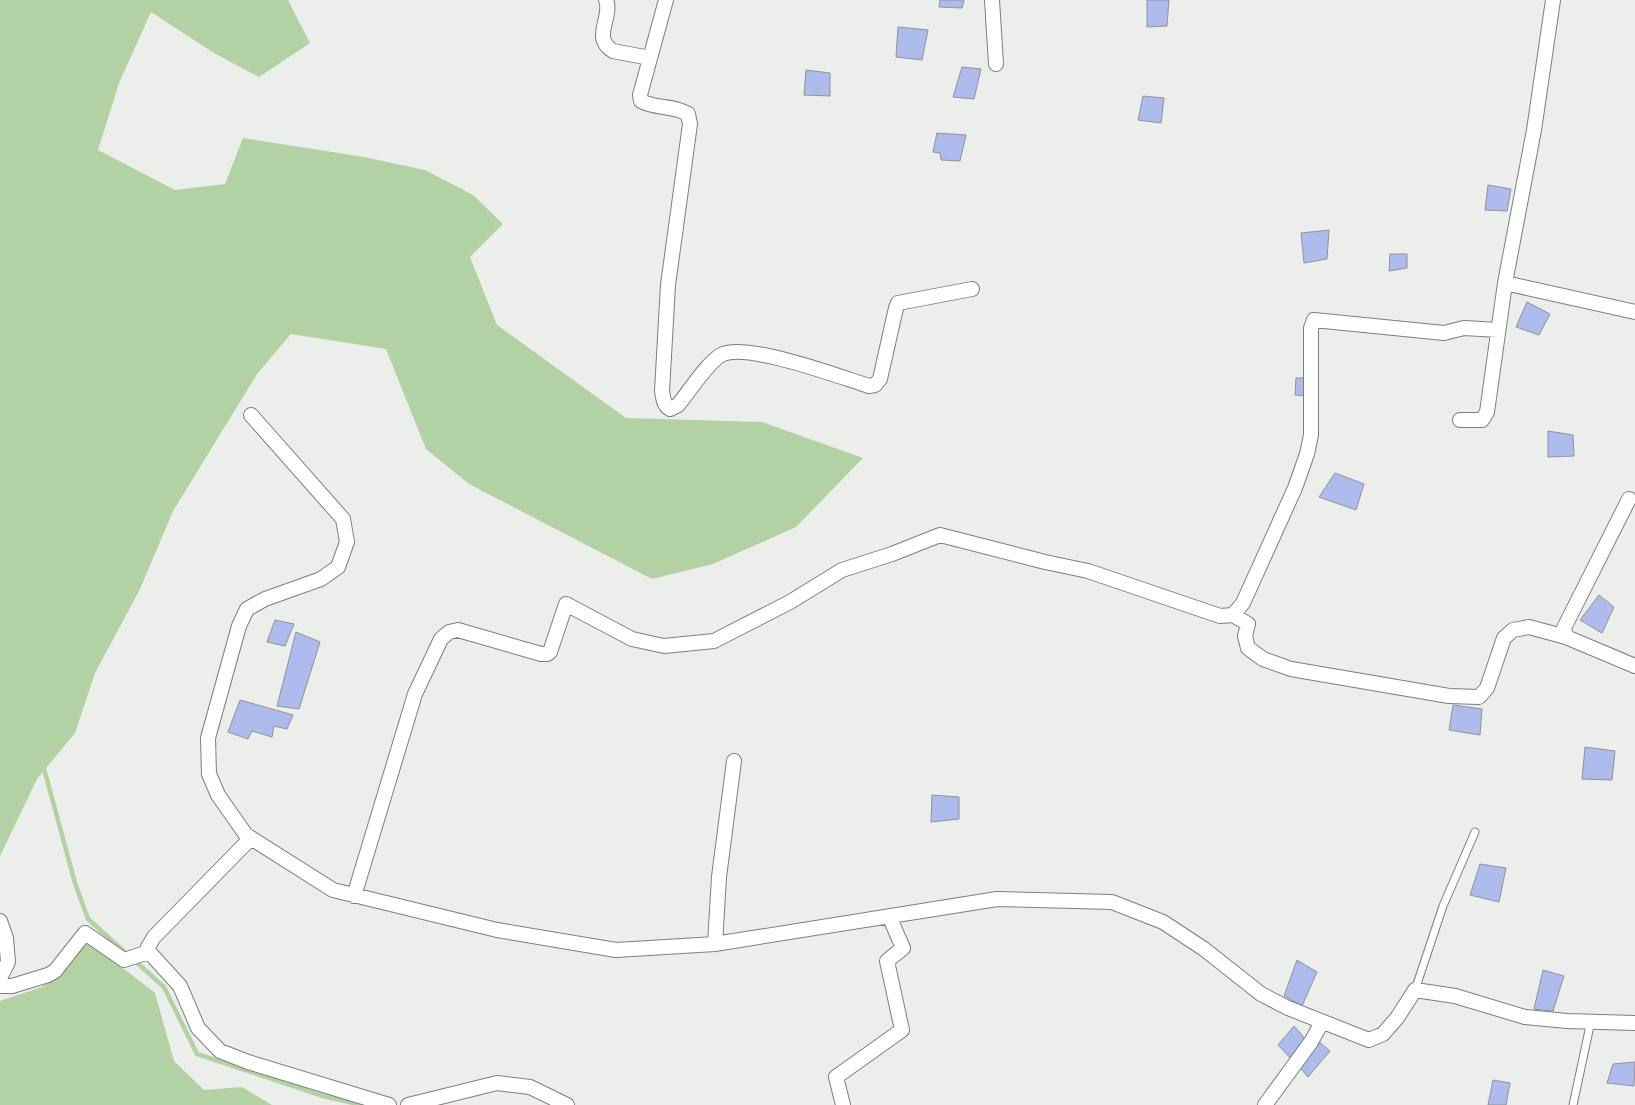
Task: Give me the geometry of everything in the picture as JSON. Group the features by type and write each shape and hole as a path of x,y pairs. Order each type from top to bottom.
{"street":[{"path":"606,0 608,7 602,35 608,48 650,58"},
{"path":"666,0 640,95 641,101 647,104 688,114 690,124 668,285 662,391 663,400 667,407 670,409 678,406 714,360 724,353 735,351 777,357 869,386 875,385 880,379 898,303 972,289"},
{"path":"992,0 996,64"},
{"path":"1460,420 1482,420 1485,417 1504,283 1534,130 1553,0"},
{"path":"1504,283 1635,312"},
{"path":"1233,615 1247,594 1295,488 1308,454 1311,435 1311,328 1314,320 1444,333 1464,328 1498,330"},
{"path":"251,415 343,519 347,542 338,567 321,579 265,599 247,609 239,626 208,738 209,774 218,795 246,835 332,890 496,930 616,950 715,944 997,899 1112,902 1162,922 1204,949 1261,994 1288,1008 1369,1040 1383,1034 1397,1018 1415,990 1455,996 1525,1016 1635,1023"},
{"path":"1566,637 1563,633 1564,628 1629,500"},
{"path":"354,896 415,694 441,639 449,632 458,630 540,654 547,654 550,652 566,604 632,639 664,646 714,641 790,602 842,570 892,554 940,535 1088,571 1220,616 1233,615 1248,624 1245,636 1248,648 1263,660 1291,669 1449,696 1479,697 1487,688 1504,638 1513,630 1529,627 1566,637 1635,666"},
{"path":"715,944 719,877 734,761"},
{"path":"251,838 154,937 148,947 149,952 180,986 198,1028 220,1050 248,1062 389,1105"},
{"path":"842,1105 836,1077 902,1030 887,960 903,948 889,916"},
{"path":"0,921 6,938 8,962 0,978"},
{"path":"0,986 12,986 56,971 85,933 124,960 149,952"},
{"path":"1265,1105 1311,1042 1322,1022"},
{"path":"408,1105 497,1083 530,1087 567,1105"}],"lane":[{"path":"1415,990 1443,906 1475,832"},
{"path":"1573,1105 1591,1021"}],"shaded area":[{"path":"0,0 288,0 310,43 259,77 214,53 151,12 119,83 98,150 175,190 225,184 243,138 364,157 425,170 473,195 503,224 470,257 497,325 626,418 762,422 863,458 796,527 713,564 652,579 469,484 426,449 386,349 291,334 257,374 173,511 140,589 95,673 75,733 37,779 0,856"},
{"path":"89,942 155,993 174,1061 204,1090 242,1087 272,1105 0,1105 0,1001 42,987"}],"building":[{"path":"940,0 964,0 962,8 939,7"},
{"path":"1147,0 1169,0 1167,26 1147,27"},
{"path":"898,27 928,30 922,60 896,57"},
{"path":"962,67 981,69 974,99 953,97"},
{"path":"806,70 830,73 830,96 804,95"},
{"path":"1143,96 1164,98 1161,123 1138,120"},
{"path":"937,133 966,135 960,161 941,160 940,153 933,152"},
{"path":"1488,185 1511,189 1507,211 1485,210"},
{"path":"1329,230 1327,259 1304,263 1301,233"},
{"path":"1390,254 1407,254 1407,268 1389,271"},
{"path":"1527,302 1550,314 1539,335 1516,327"},
{"path":"1296,378 1310,378 1308,396 1295,395"},
{"path":"1548,431 1573,435 1574,456 1548,457"},
{"path":"1335,473 1364,484 1356,510 1319,497"},
{"path":"1599,595 1614,607 1602,633 1580,620"},
{"path":"275,620 294,624 285,646 267,642"},
{"path":"296,632 320,642 299,709 277,706"},
{"path":"240,700 293,715 287,729 274,726 272,737 252,731 248,739 228,732"},
{"path":"1453,705 1482,709 1480,735 1449,730"},
{"path":"1585,747 1615,751 1612,780 1582,779"},
{"path":"932,795 959,797 959,819 931,822"},
{"path":"1480,864 1506,868 1499,902 1470,895"},
{"path":"1297,960 1317,972 1302,1006 1284,996"},
{"path":"1543,970 1564,976 1553,1011 1534,1009"},
{"path":"1294,1026 1309,1043 1294,1062 1278,1045"},
{"path":"1317,1040 1330,1051 1308,1077 1297,1064"},
{"path":"1635,1062 1634,1086 1607,1083 1613,1064"},
{"path":"1493,1080 1510,1083 1506,1105 1488,1105"}],"waterway":[{"path":"43,765 75,883 88,919 128,955"},
{"path":"134,960 164,987 197,1054 323,1096 362,1105"}]}
